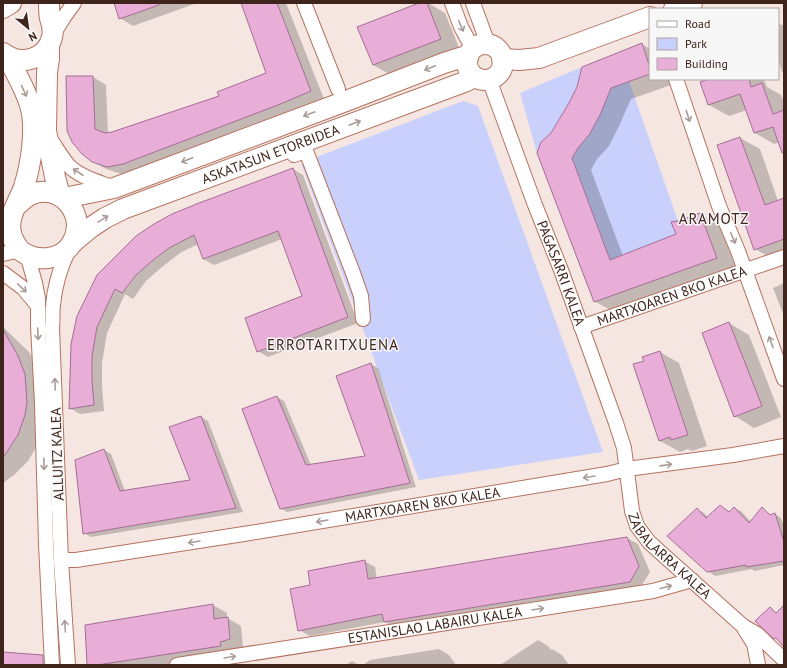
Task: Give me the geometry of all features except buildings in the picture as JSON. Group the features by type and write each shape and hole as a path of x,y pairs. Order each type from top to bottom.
{"street":[{"path":"3,7 6,3"},
{"path":"3,7 11,3"},
{"path":"35,3 46,11 50,26 47,72 46,131 55,177 62,197"},
{"path":"5,54 16,60 25,60 34,58 42,53 50,26 64,17 74,3"},
{"path":"304,3 338,89"},
{"path":"452,3 461,27 478,61 494,77 501,69 502,59 519,60 539,58 649,17"},
{"path":"473,3 478,61"},
{"path":"677,8 692,3"},
{"path":"5,54 28,97 32,116 33,145 28,171 24,186 10,219 11,232 17,253 43,259 53,257 62,253 71,245 76,234 77,224 71,205 62,197 51,193 41,192 32,194 23,199 10,219"},
{"name":"ASKATASUN ETORBIDEA","path":"62,197 114,188 444,63 463,57 478,61 467,81 123,209 90,228 71,245"},
{"name":"PAGASARRI KALEA","path":"478,61 561,270 616,423 624,448 627,469"},
{"path":"676,80 719,206 745,271 784,257"},
{"path":"46,131 60,154 70,166 86,177 114,188"},
{"name":"ASKATASUN ETORBIDEA","path":"294,155 306,151 353,273 360,296 362,318"},
{"name":"ALLUITZ KALEA","path":"68,665 61,560 52,328 53,305 58,275 71,245"},
{"name":"ALLUITZ KALEA","path":"17,253 36,283 38,306 46,552 52,665"},
{"name":"MARTXOAREN 8KO KALEA","path":"581,328 745,271 784,379"},
{"path":"3,273 23,288 38,306"},
{"name":"MARTXOAREN 8KO KALEA","path":"61,560 76,560 250,533 599,475 627,469 733,455 784,446"},
{"name":"ZABALARRA KALEA","path":"627,469 632,511 637,526 649,542 743,626 757,634 783,658"},
{"name":"ESTANISLAO LABAIRU KALEA","path":"177,665 653,591 692,580"},
{"name":"ZABALARRA KALEA","path":"743,626 754,644 757,664"},
{"path":"757,664 765,658 772,656 783,658"}],"green space":[{"path":"582,67 577,87 569,103 551,133 541,142 537,153 520,93"},
{"path":"629,81 678,221 671,222 676,234 610,260 572,158 589,135 600,115 611,88"},
{"path":"463,101 478,106 603,452 419,480 301,163"}],"district":[{"name":"ARAMOTZ","path":"714,219"},
{"name":"ERROTARITXUENA","path":"333,345"}]}
